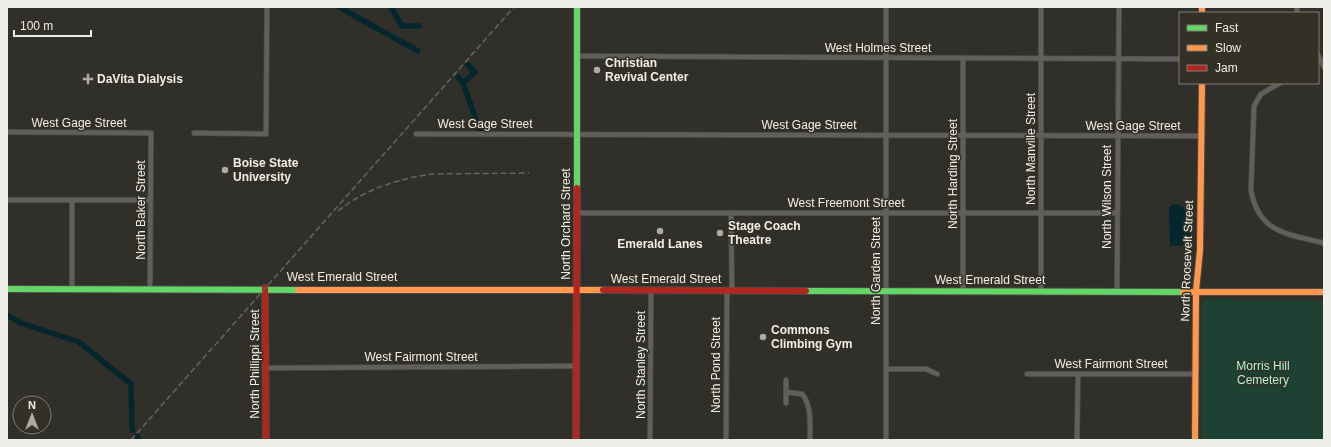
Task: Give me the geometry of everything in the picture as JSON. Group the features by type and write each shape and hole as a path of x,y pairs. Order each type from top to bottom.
{"street":[{"path":"194,133 266,134 267,7"},
{"name":"North Orchard Street","path":"576,440 577,7"},
{"name":"North Garden Street","path":"886,7 886,440"},
{"name":"North Manville Street","path":"1041,7 1041,291"},
{"name":"North Wilson Street","path":"1117,291 1116,213 1120,7"},
{"name":"West Holmes Street","path":"577,56 1179,59"},
{"name":"North Harding Street","path":"963,58 963,290"},
{"name":"North Roosevelt Street","path":"1195,440 1194,374 1196,291 1200,250 1202,84"},
{"path":"1278,84 1261,94 1254,106 1253,201 1262,218 1274,228 1290,235 1324,243"},
{"name":"West Gage Street","path":"7,132 151,133"},
{"name":"North Baker Street","path":"150,288 151,133"},
{"name":"West Gage Street","path":"416,134 1201,136"},
{"path":"7,200 151,200"},
{"path":"72,200 72,288"},
{"name":"West Freemont Street","path":"576,213 1116,213"},
{"name":"North Pond Street","path":"726,440 731,213"},
{"name":"West Emerald Street","path":"7,288 1324,292"},
{"name":"North Phillippi Street","path":"265,288 266,440"},
{"name":"North Stanley Street","path":"650,440 651,290"},
{"name":"West Fairmont Street","path":"266,368 576,366"},
{"path":"886,369 926,369 937,374"},
{"name":"West Fairmont Street","path":"1027,374 1194,374"},
{"path":"1077,440 1078,374"},
{"path":"786,380 786,403"},
{"path":"786,392 802,394 806,398 810,419 810,440"}],"green space":[{"name":"Morris Hill Cemetery","path":"1207,299 1324,301 1324,440 1201,440 1201,306 1203,301"}],"water":[{"path":"1174,204 1183,206 1190,224 1189,245 1170,246 1169,207"}],"waterway":[{"path":"339,7 418,51"},
{"path":"391,7 402,26 419,26"},
{"path":"463,83 475,72 468,65"},
{"path":"458,77 463,83 480,131"},
{"path":"7,315 21,323 79,342 131,384 133,430"},
{"path":"137,436 139,440"}],"railway":[{"path":"131,440 514,7"},
{"path":"338,211 348,203 382,186 419,176 432,174 529,173"}],"traffic: fast":[{"path":"577,7 577,188"},
{"path":"7,289 298,290"},
{"path":"806,291 1183,292"}],"traffic: slow":[{"path":"1202,7 1202,12"},
{"path":"1195,440 1196,291 1200,250 1202,84"},
{"path":"298,290 603,290"},
{"path":"1183,292 1324,292"}],"traffic: jam":[{"path":"576,440 577,188"},
{"path":"265,288 266,440"},
{"path":"603,290 806,291"}],"place":[{"name":"Christian Revival Center","path":"597,70"},
{"name":"DaVita Dialysis","path":"88,79"},
{"name":"Boise State University","path":"225,170"},
{"name":"Emerald Lanes","path":"660,231"},
{"name":"Stage Coach Theatre","path":"720,233"},
{"name":"Commons Climbing Gym","path":"763,337"}]}
